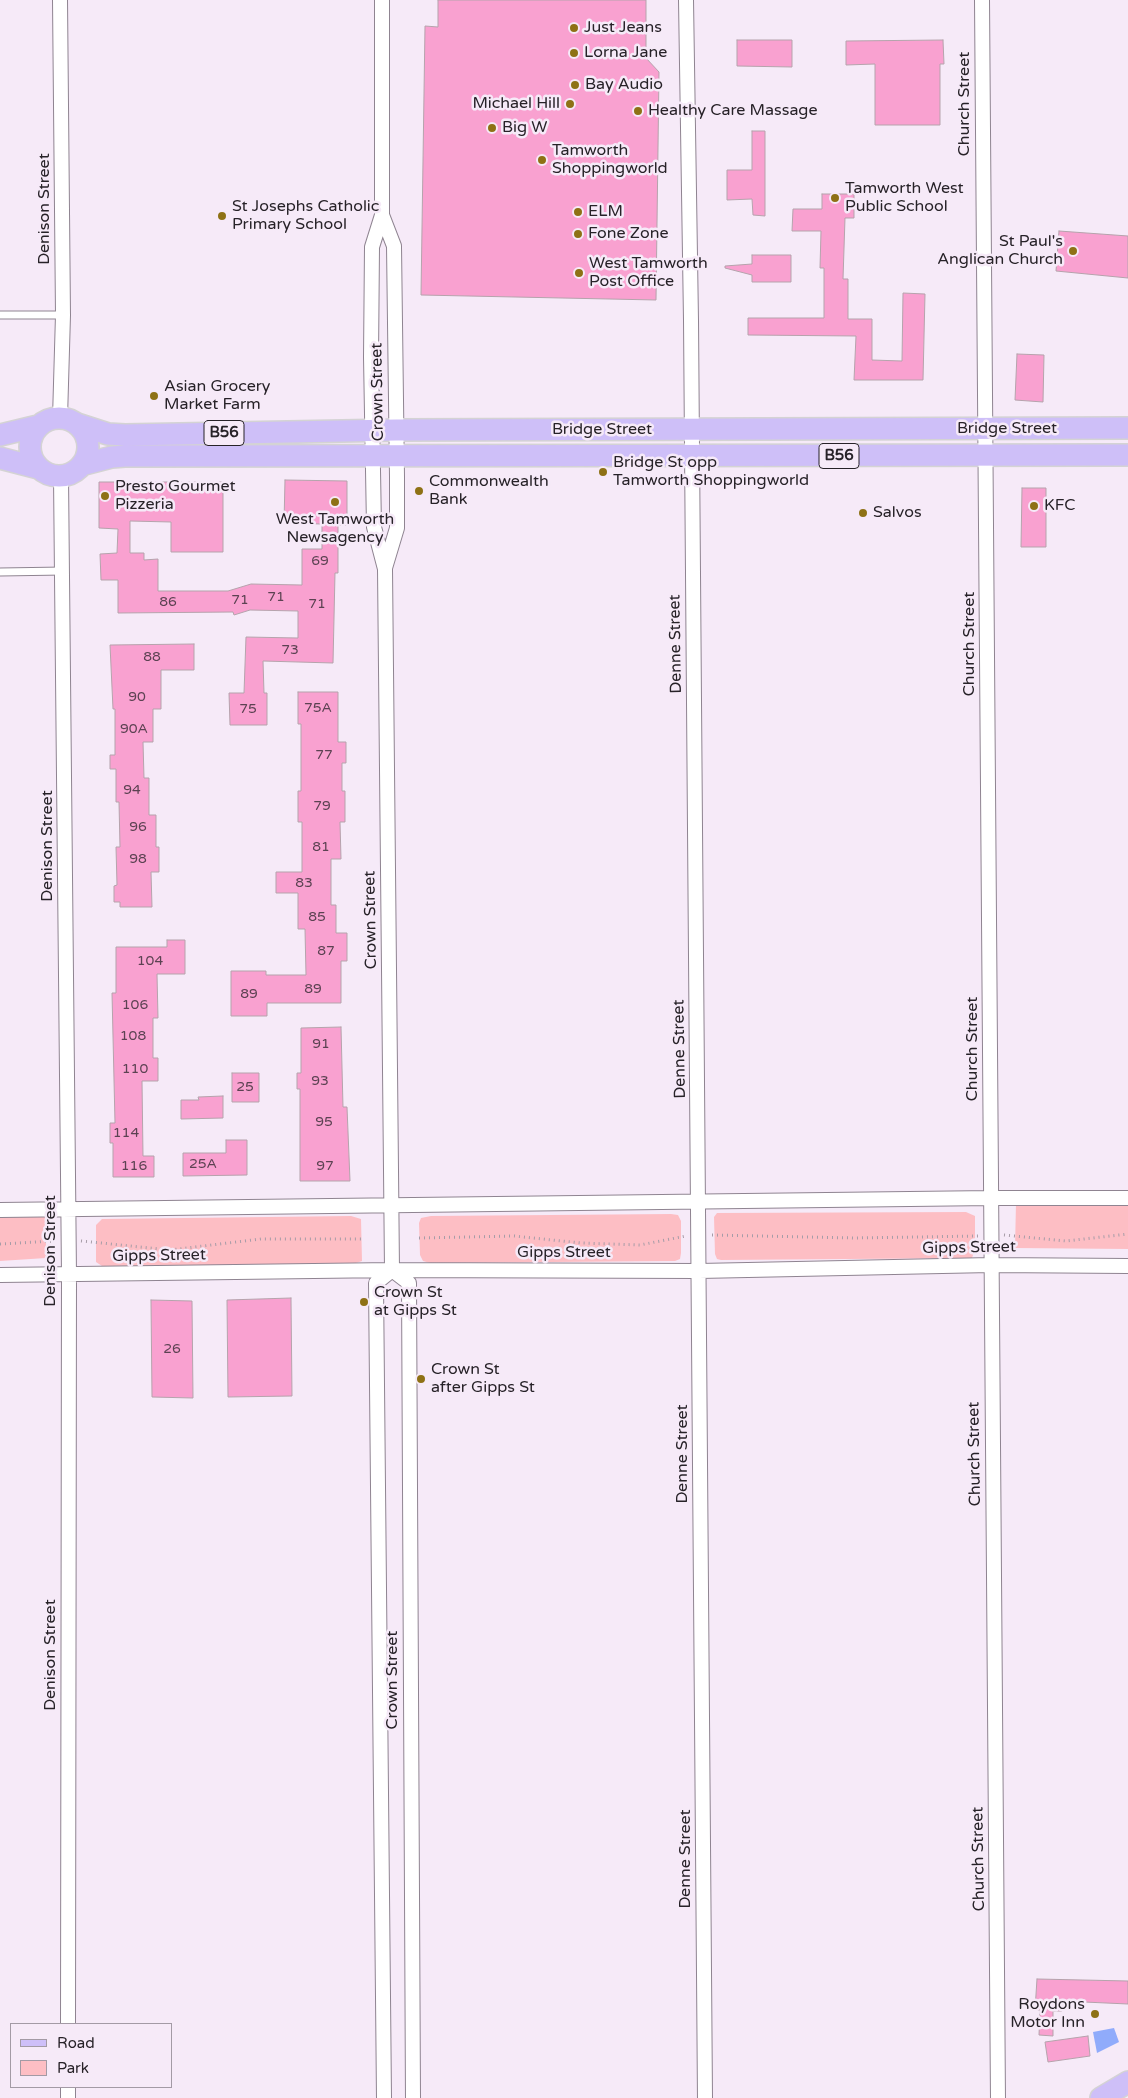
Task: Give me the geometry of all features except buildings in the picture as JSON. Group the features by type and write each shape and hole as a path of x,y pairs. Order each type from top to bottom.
{"main road":[{"path":"0,435 38,426 50,420 68,421 83,430 90,444 85,464"},
{"name":"Bridge Street","path":"68,421 108,434 125,435 396,430 1128,428"},
{"path":"38,426 32,435 30,446 33,461 38,468"},
{"name":"Bridge Street","path":"85,464 112,457 126,456 1128,455"},
{"path":"0,458 38,468 62,477"},
{"name":"B56","path":"62,477 79,470 85,464"},
{"path":"1101,2098 1128,2082"}],"street":[{"name":"Denison Street","path":"60,0 63,315 68,421"},
{"name":"Crown Street","path":"382,0 382,214 372,247 372,431 374,527 385,569 392,1270"},
{"name":"Denne Street","path":"686,0 691,310 706,2098"},
{"name":"Church Street","path":"982,0 998,2098"},
{"name":"Crown Street","path":"382,214 394,246 397,528 385,569"},
{"name":"Denison Street","path":"62,477 69,1274 68,2023"},
{"path":"0,1210 1128,1198"},
{"name":"Gipps Street","path":"0,1275 392,1270 699,1271 991,1265 1128,1266"},
{"name":"Crown Street","path":"384,2098 376,1283 392,1270"},
{"name":"Crown Street","path":"392,1270 409,1283 412,2098"}],"lane":[{"path":"0,315 63,315"},
{"path":"0,572 64,571"}],"path":[{"path":"419,1238 514,1236 581,1243 640,1245 680,1236 699,1235 854,1238 1010,1235 1066,1241 1128,1234"},
{"path":"0,1244 68,1240 170,1250 261,1239 362,1239"}],"green space":[{"path":"1016,1203 1128,1204 1128,1249 1015,1248"},
{"path":"46,1211 46,1258 0,1261 0,1213"},
{"path":"966,1212 975,1216 975,1249 972,1258 721,1260 717,1259 715,1254 714,1217 717,1213"},
{"path":"678,1215 681,1221 681,1253 680,1259 675,1261 430,1263 423,1261 420,1255 419,1223 421,1218 431,1216"},
{"path":"351,1216 361,1219 362,1261 350,1265 102,1266 96,1262 96,1225 102,1219"}],"water":[{"path":"1114,2028 1119,2042 1097,2053 1093,2032"}],"place":[{"name":"Just Jeans","path":"574,28"},
{"name":"Lorna Jane","path":"574,53"},
{"name":"Bay Audio","path":"575,85"},
{"name":"Michael Hill","path":"570,104"},
{"name":"Healthy Care Massage","path":"638,111"},
{"name":"Big W","path":"492,128"},
{"name":"Tamworth Shoppingworld","path":"542,160"},
{"name":"Tamworth West Public School","path":"835,198"},
{"name":"ELM","path":"578,212"},
{"name":"St Josephs Catholic Primary School","path":"222,216"},
{"name":"Fone Zone","path":"578,234"},
{"name":"St Paul's Anglican Church","path":"1073,251"},
{"name":"West Tamworth Post Office","path":"579,273"},
{"name":"Asian Grocery Market Farm","path":"154,396"},
{"name":"Bridge St opp Tamworth Shoppingworld","path":"603,472"},
{"name":"Commonwealth Bank","path":"419,491"},
{"name":"Presto Gourmet Pizzeria","path":"105,496"},
{"name":"West Tamworth Newsagency","path":"335,502"},
{"name":"KFC","path":"1034,506"},
{"name":"Salvos","path":"863,513"},
{"name":"Crown St at Gipps St","path":"364,1302"},
{"name":"Crown St after Gipps St","path":"421,1379"},
{"name":"Roydons Motor Inn","path":"1095,2014"}]}
